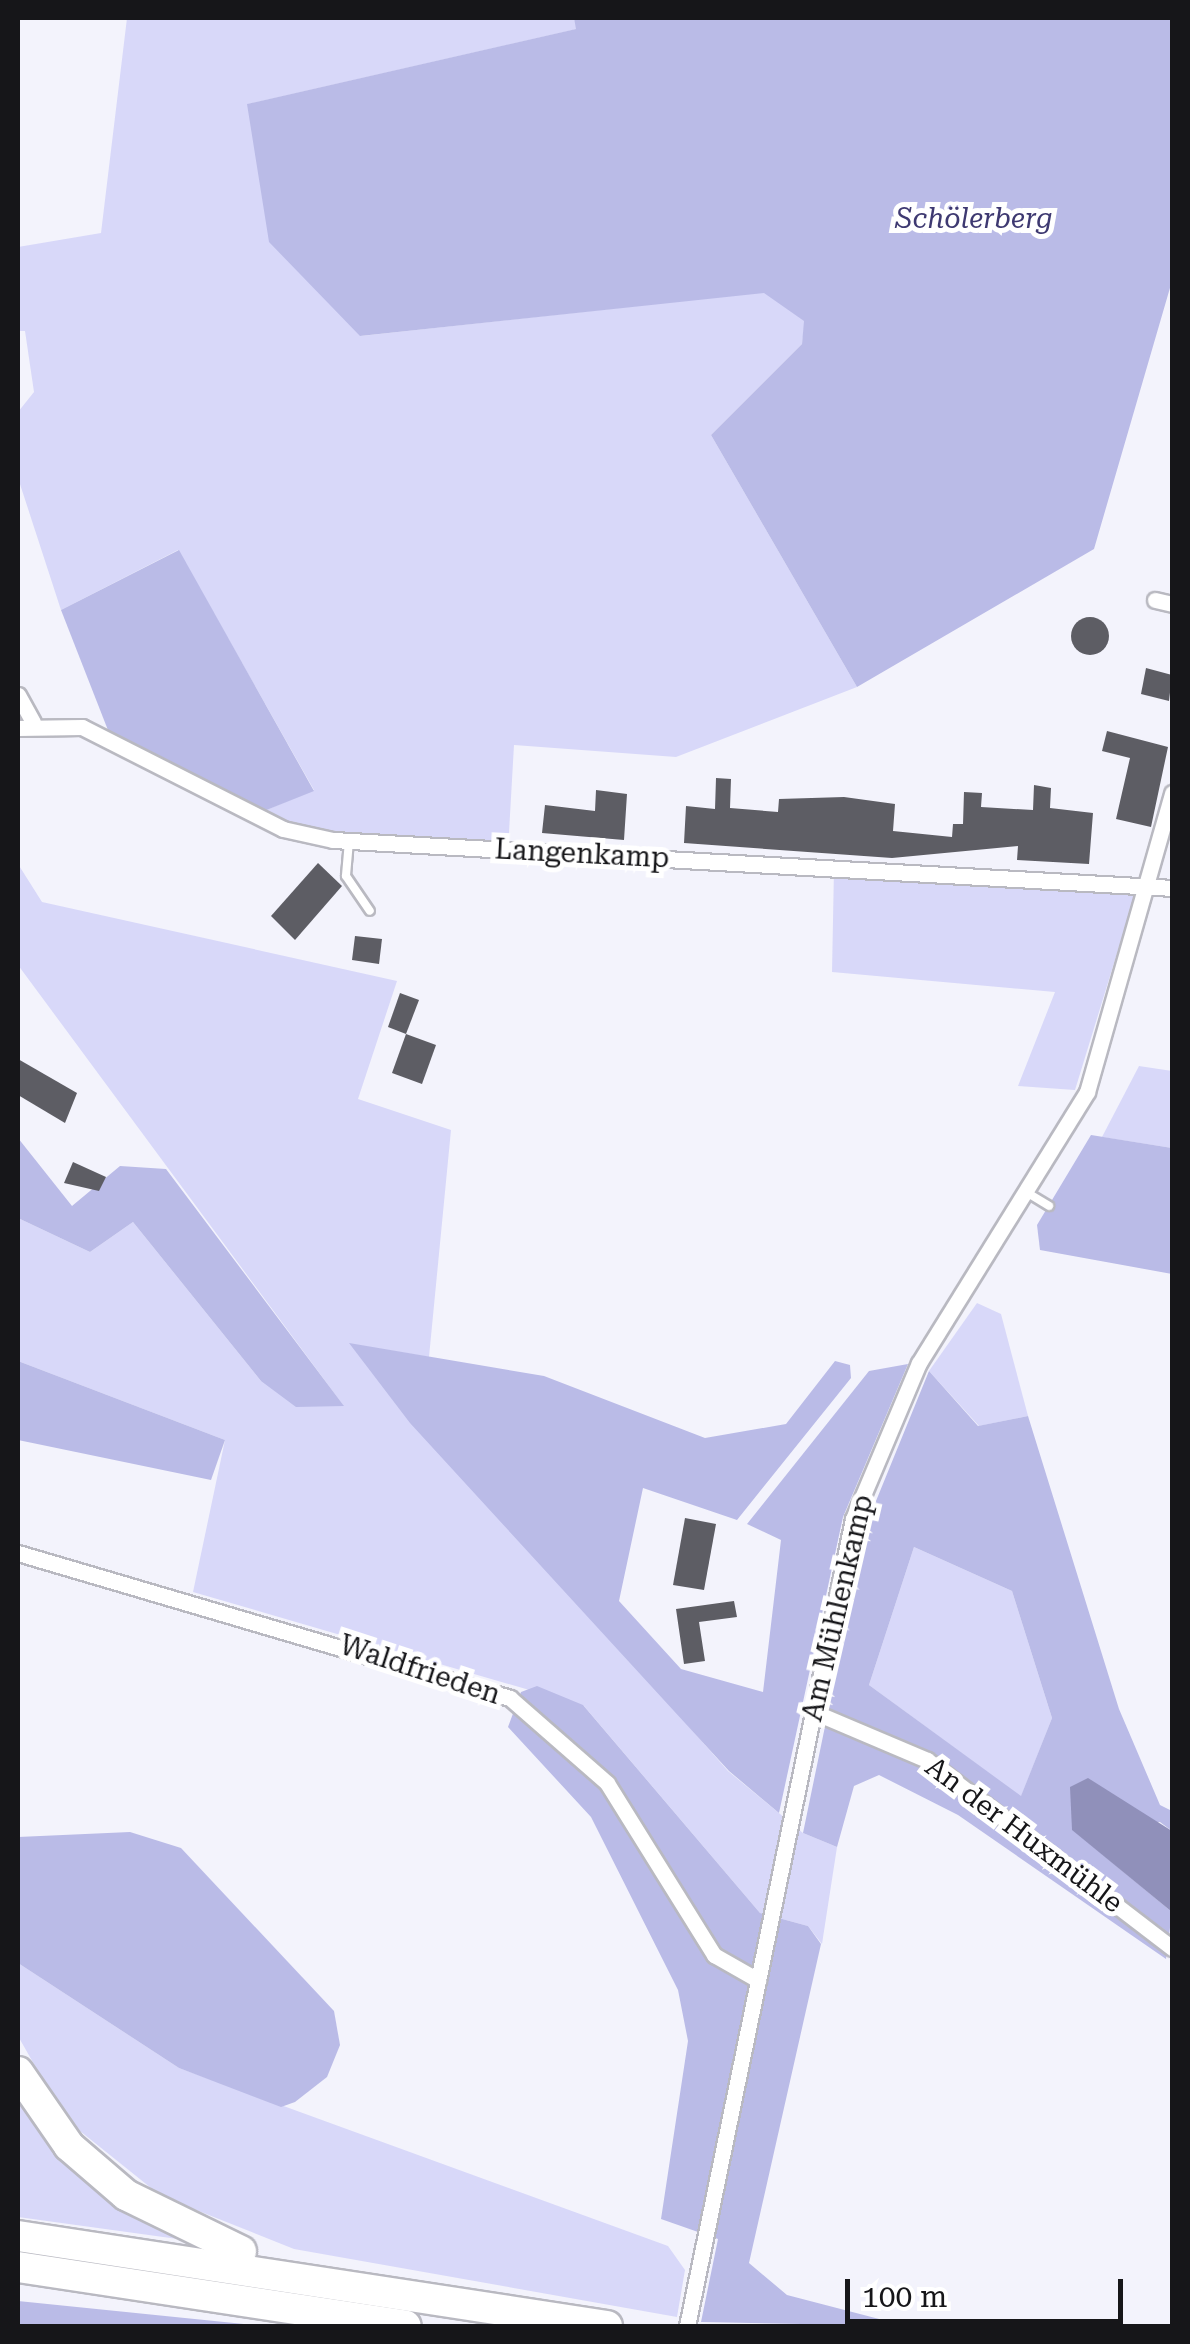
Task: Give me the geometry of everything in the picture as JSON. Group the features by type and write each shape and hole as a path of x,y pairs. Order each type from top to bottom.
{"highway":[{"path":"18,2072 69,2146 126,2195 193,2234 295,2272"},
{"path":"18,2236 295,2272 607,2326"},
{"path":"22,2268 406,2326"}],"street":[{"path":"1155,600 1172,604"},
{"path":"18,695 25,726"},
{"name":"Langenkamp","path":"25,726 82,727 283,828 349,841 1172,888"},
{"name":"Am Mühlenkamp","path":"687,2326 853,1519 884,1432 1026,1192 1103,1052 1172,793"},
{"name":"Waldfrieden","path":"18,1553 510,1698 607,1783 725,1968 758,1980"},
{"name":"An der Huxmühle","path":"814,1712 927,1760 1172,1948"}],"lane":[{"path":"349,841 346,876 370,911"},
{"path":"1026,1192 1049,1206"}],"shaded area":[{"path":"127,18 574,18 577,29 248,104 361,336 764,292 805,321 802,344 711,435 857,687 676,757 514,745 508,850 333,840 254,815 314,790 178,550 61,610 18,478 18,412 34,392 25,331 18,331 18,247 101,233"},
{"path":"18,864 42,902 397,981 358,1099 451,1130 429,1357 351,1344 728,1771 803,1833 837,1847 822,1944 808,1926 760,1913 584,1706 193,1592 225,1440 18,1361 18,1218 90,1252 133,1222 261,1381 343,1405 18,965"},
{"path":"834,868 1138,885 1075,1090 1018,1086 1055,992 832,972"},
{"path":"1139,1066 1172,1071 1172,1148 1102,1137"},
{"path":"977,1303 1001,1314 1028,1416 979,1426 929,1371"},
{"path":"914,1547 1012,1591 1052,1718 1021,1797 869,1685"},
{"path":"1088,1778 1172,1831 1172,1912 1072,1830 1070,1787"},
{"path":"18,1963 179,2068 668,2246 685,2270 677,2317 294,2249 161,2196 80,2131 39,2073 18,2036"},
{"path":"18,2091 185,2240 18,2217"}],"green space":[{"name":"Schölerberg","path":"574,18 1172,18 1172,281 1094,549 857,687 711,435 802,344 804,321 764,293 360,336 269,242 247,104 576,29"},
{"path":"179,550 314,791 254,815 113,743 61,610"},
{"path":"1091,1135 1172,1148 1172,1274 1040,1250 1037,1225"},
{"path":"18,1138 72,1206 120,1166 166,1169 344,1406 296,1407 261,1381 133,1222 90,1252 18,1218"},
{"path":"349,1343 544,1376 705,1438 786,1424 835,1361 850,1365 851,1378 737,1520 643,1488 619,1601 681,1669 763,1692 781,1540 747,1524 869,1371 908,1364 843,1517 779,1813 729,1771 410,1423"},
{"path":"18,1361 225,1440 211,1480 18,1440"},
{"path":"929,1371 978,1426 1028,1416 1119,1709 1160,1805 1172,1811 1172,1831 1160,1822 1072,1829 1172,1912 1166,1959 958,1815 879,1775 854,1786 837,1847 803,1833 867,1523","holes":["914,1547 1012,1591 1052,1718 1021,1796 869,1685"]},
{"path":"537,1686 583,1705 760,1913 808,1926 821,1944 749,2263 787,2295 906,2326 701,2322 718,2239 661,2219 688,2041 678,1990 591,1817 508,1727 521,1692"},
{"path":"130,1832 181,1848 334,2011 340,2045 327,2077 295,2102 281,2107 179,2068 18,1963 18,1837"},
{"path":"18,2301 263,2326 18,2326"}],"building":[{"path":"1090,617 1103,623 1109,636 1103,649 1090,655 1077,649 1071,636 1077,623"},
{"path":"1146,668 1172,675 1169,701 1141,694"},
{"path":"1107,731 1168,747 1151,827 1116,819 1130,758 1102,751"},
{"path":"716,778 731,779 730,808 778,812 779,799 844,797 895,804 893,831 952,837 953,824 963,824 964,792 982,793 981,807 1033,810 1034,785 1051,788 1050,808 1093,813 1089,864 1017,860 1018,846 892,858 684,843 686,806 715,809"},
{"path":"596,790 627,794 624,840 542,833 545,805 595,811"},
{"path":"318,863 342,886 295,940 271,916"},
{"path":"355,936 382,939 379,964 352,960"},
{"path":"400,993 419,1000 406,1034 388,1027"},
{"path":"406,1034 436,1045 422,1084 392,1073"},
{"path":"18,1059 77,1093 65,1123 18,1095"},
{"path":"73,1162 106,1177 99,1191 64,1183"},
{"path":"685,1518 716,1524 704,1590 673,1585"},
{"path":"734,1601 737,1617 699,1622 705,1661 684,1664 676,1609"}]}
